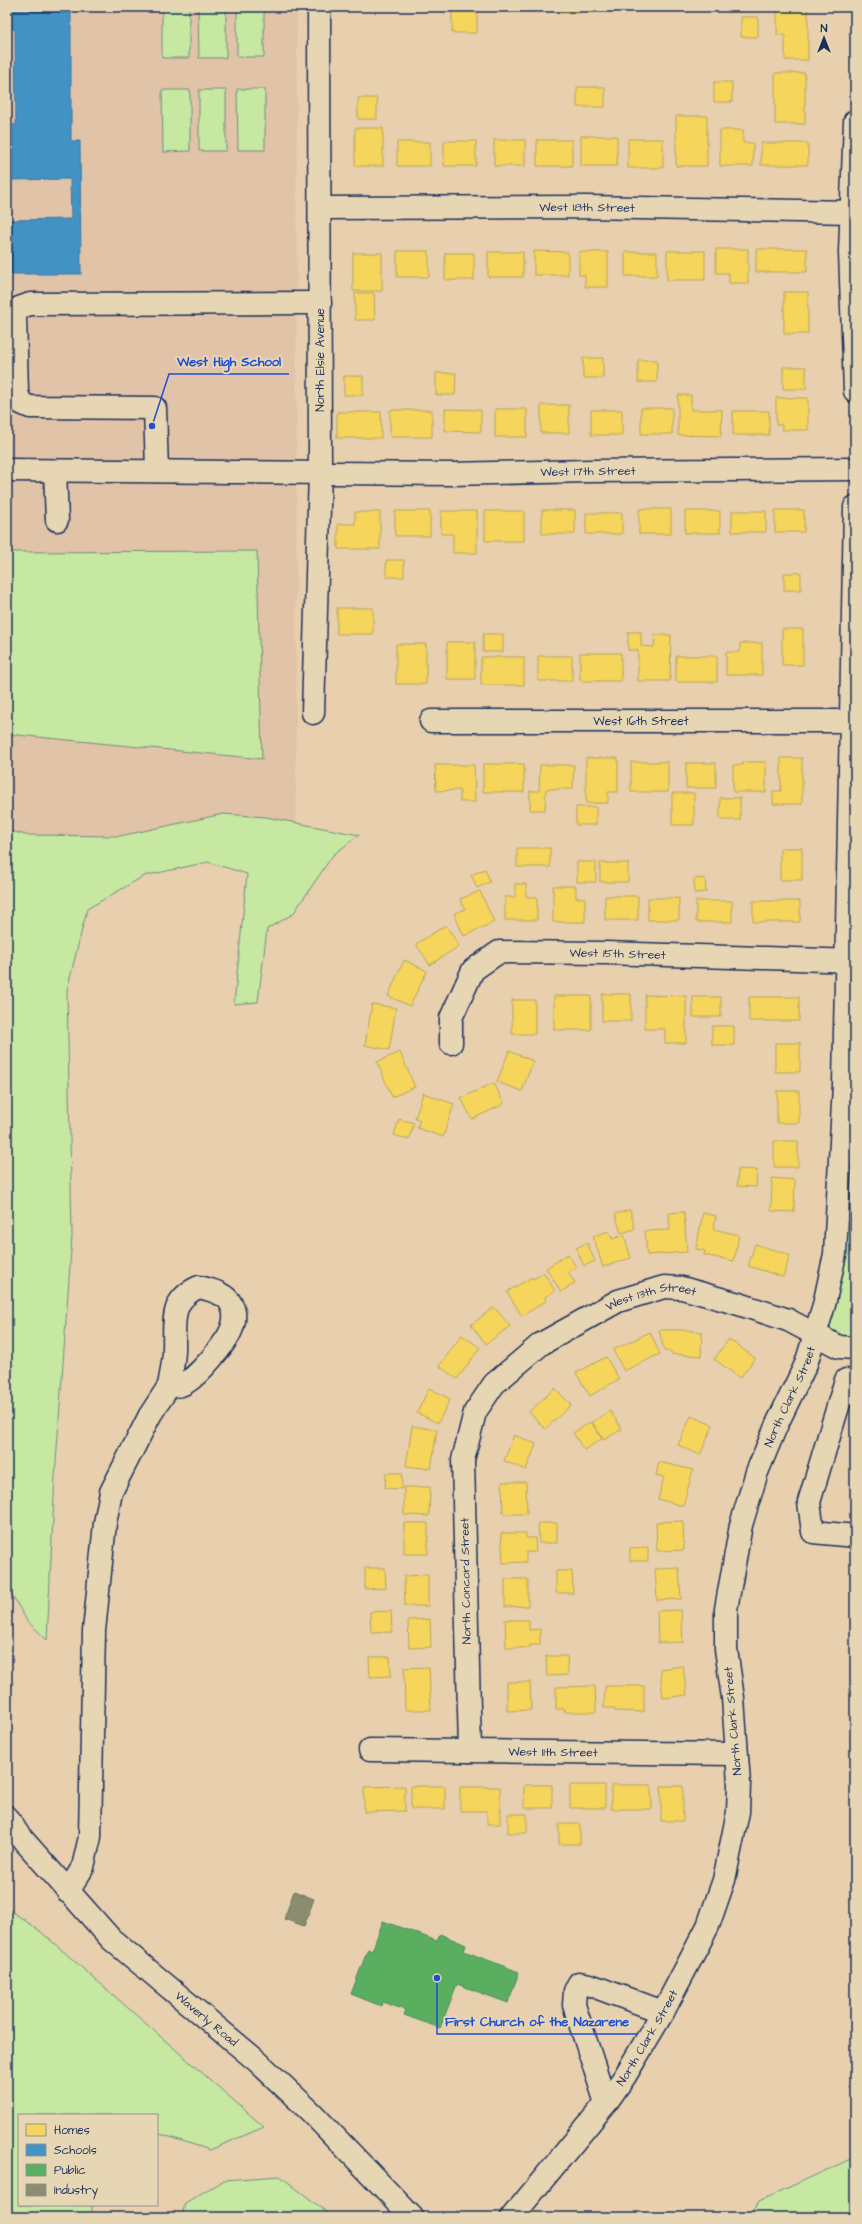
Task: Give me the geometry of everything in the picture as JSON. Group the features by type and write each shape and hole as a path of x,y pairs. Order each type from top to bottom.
{"street":[{"name":"North Elsie Avenue","path":"313,713 320,472 319,7"},
{"path":"855,121 853,212 850,252 854,326 855,391"},
{"name":"West 18th Street","path":"320,208 587,207 853,212"},
{"path":"157,471 155,408 30,407 21,403 17,393 15,316 20,308 30,304 320,303"},
{"name":"West 17th Street","path":"7,470 450,474 591,471 855,469"},
{"path":"55,471 57,520"},
{"name":"North Clark Street","path":"512,2217 606,2103 625,2076 662,2012 708,1926 724,1880 738,1812 739,1784 733,1698 726,1649 726,1609 741,1525 757,1472 777,1424 806,1364 824,1305 835,1254 850,961 851,721 855,507"},
{"name":"West 16th Street","path":"431,721 851,721"},
{"name":"West 15th Street","path":"451,1043 451,1018 473,970 498,952 606,953 850,961"},
{"name":"West 13th Street","path":"475,1412 494,1384 541,1344 618,1301 664,1287 682,1288 788,1320 847,1348"},
{"path":"847,1348 850,1387 810,1502 813,1532 855,1536"},
{"path":"68,1892 83,1867 90,1837 94,1631 105,1523 111,1492 150,1415 169,1386"},
{"name":"North Concord Street","path":"470,1751 463,1460 475,1412"},
{"name":"West 11th Street","path":"370,1750 736,1754"},
{"name":"Waverly Road","path":"7,1817 18,1834 111,1939 257,2061 311,2112 412,2217"},
{"path":"606,2103 574,2005 575,1991 580,1984 590,1985 662,2012"}],"shaded area":[{"path":"7,7 297,7 296,844 7,847"}],"green space":[{"path":"162,7 189,7 189,58 162,58"},
{"path":"198,7 226,7 226,58 199,58"},
{"path":"237,7 264,7 264,57 237,57"},
{"path":"237,89 265,89 265,150 238,150"},
{"path":"162,90 190,90 190,151 163,152"},
{"path":"199,90 226,90 226,151 199,151"},
{"path":"855,507 855,1348 815,1334 835,1254"},
{"path":"257,551 262,759 7,734 7,552"},
{"path":"223,814 266,817 359,835 333,855 293,914 267,929 258,1002 234,1004 247,874 208,862 144,876 87,909 67,990 72,1236 55,1476 47,1640 27,1621 7,1586 7,830 26,835 120,836"},
{"path":"7,1908 40,1931 264,2127 210,2150 158,2133 158,2114 18,2114 18,2206 92,2206 92,2217 7,2217"},
{"path":"855,2157 855,2217 750,2217 759,2201"},
{"path":"280,2176 333,2217 182,2217 185,2203 224,2180"}],"building: Homes":[{"path":"452,7 477,7 477,33 452,33"},
{"path":"559,7 578,7 578,13 559,13"},
{"path":"777,7 808,7 808,60 785,60 785,35 777,35"},
{"path":"741,17 758,17 758,37 741,37"},
{"path":"775,73 805,73 805,124 775,124"},
{"path":"714,82 732,82 732,102 714,102"},
{"path":"577,87 605,87 605,107 577,107"},
{"path":"358,98 377,98 377,119 358,119"},
{"path":"676,116 707,116 707,166 676,166"},
{"path":"355,128 383,128 383,166 355,166"},
{"path":"720,130 743,130 743,143 753,143 753,166 720,166"},
{"path":"581,136 617,136 617,166 581,166"},
{"path":"628,139 663,139 663,168 628,168"},
{"path":"494,140 525,140 525,166 494,166"},
{"path":"537,140 572,140 572,166 537,166"},
{"path":"444,141 476,141 476,166 444,166"},
{"path":"397,142 430,142 430,166 397,166"},
{"path":"761,143 808,143 808,165 761,165"},
{"path":"716,249 748,249 748,283 729,283 729,273 716,273"},
{"path":"756,249 807,249 807,272 756,272"},
{"path":"397,251 429,251 429,277 397,277"},
{"path":"534,251 568,252 568,275 534,275"},
{"path":"667,251 705,251 705,280 667,280"},
{"path":"488,252 523,252 523,277 488,277"},
{"path":"579,252 608,252 608,287 585,287 585,275 579,275"},
{"path":"625,252 657,252 657,276 625,276"},
{"path":"353,253 382,253 382,291 353,291"},
{"path":"445,253 474,253 474,280 445,280"},
{"path":"784,292 808,292 808,334 784,334"},
{"path":"355,293 374,293 375,320 355,320"},
{"path":"583,358 603,358 603,378 583,378"},
{"path":"638,360 657,360 657,382 638,382"},
{"path":"783,367 806,367 806,389 783,389"},
{"path":"436,373 456,373 455,395 436,395"},
{"path":"344,376 363,376 363,395 344,395"},
{"path":"678,395 691,395 691,410 722,410 721,436 678,435"},
{"path":"776,398 808,398 808,430 782,430 782,425 776,425"},
{"path":"541,405 569,405 569,433 541,433"},
{"path":"641,408 672,408 672,434 641,434"},
{"path":"445,409 481,410 481,432 445,431"},
{"path":"495,409 527,409 527,437 495,437"},
{"path":"390,410 432,410 432,437 390,437"},
{"path":"591,410 622,410 622,435 591,435"},
{"path":"733,411 769,411 769,435 733,435"},
{"path":"337,412 381,412 381,438 337,438"},
{"path":"639,509 671,509 671,534 639,534"},
{"path":"542,510 575,510 575,534 542,534"},
{"path":"775,510 804,510 804,532 775,532"},
{"path":"395,511 430,511 430,536 395,536"},
{"path":"441,511 477,511 477,553 453,553 453,534 441,534"},
{"path":"485,511 524,511 524,541 485,541"},
{"path":"685,511 720,511 720,533 685,533"},
{"path":"732,511 766,511 766,532 732,532"},
{"path":"355,512 380,512 380,549 338,549 338,524 355,524"},
{"path":"586,513 622,513 622,534 586,534"},
{"path":"386,560 404,560 404,577 386,577"},
{"path":"784,573 801,573 801,590 784,590"},
{"path":"337,608 373,608 373,634 337,634"},
{"path":"782,629 803,629 803,665 782,665"},
{"path":"628,632 641,632 641,646 654,647 655,635 671,635 670,681 638,681 638,650 628,650"},
{"path":"483,634 503,634 503,652 483,652"},
{"path":"447,642 475,642 475,679 447,679"},
{"path":"740,643 762,643 762,675 726,675 726,652 740,652"},
{"path":"396,644 426,644 426,684 396,684"},
{"path":"580,653 621,653 621,681 580,681"},
{"path":"538,656 572,656 572,681 538,681"},
{"path":"676,656 717,656 717,682 676,682"},
{"path":"481,657 524,657 524,685 481,685"},
{"path":"586,758 618,758 618,792 608,792 608,803 586,803"},
{"path":"781,758 802,758 802,804 773,804 773,791 781,791"},
{"path":"631,762 668,762 668,792 631,792"},
{"path":"743,762 766,762 766,792 733,792 733,765 743,765"},
{"path":"686,763 716,763 716,788 686,788"},
{"path":"483,764 524,764 524,792 483,792"},
{"path":"435,765 474,765 475,802 460,802 460,790 436,791"},
{"path":"540,765 574,765 573,789 546,789 545,810 530,810 530,791 539,791"},
{"path":"672,793 694,793 694,825 672,825"},
{"path":"720,798 740,798 740,820 720,820"},
{"path":"576,807 596,807 596,825 576,825"},
{"path":"517,848 550,848 550,867 517,867"},
{"path":"780,848 802,848 802,880 780,880"},
{"path":"577,862 596,862 596,882 577,882"},
{"path":"600,863 628,863 628,882 600,882"},
{"path":"485,869 490,882 477,888 471,875"},
{"path":"705,878 706,892 694,893 694,879"},
{"path":"515,884 526,884 526,897 537,897 537,920 505,920 505,897 515,897"},
{"path":"553,886 576,886 576,898 585,898 585,922 553,922"},
{"path":"480,891 494,922 464,936 454,914 465,909 460,899"},
{"path":"605,896 638,896 638,920 605,920"},
{"path":"648,898 679,898 679,920 648,920"},
{"path":"696,901 732,901 732,922 696,922"},
{"path":"753,901 800,901 800,922 753,922"},
{"path":"446,925 459,946 430,965 416,944"},
{"path":"404,960 427,971 410,1006 388,996"},
{"path":"602,994 631,994 631,1021 602,1021"},
{"path":"645,995 686,996 686,1043 665,1043 665,1029 645,1029"},
{"path":"554,996 591,996 591,1030 554,1030"},
{"path":"693,997 721,997 721,1017 693,1017"},
{"path":"749,997 799,997 799,1021 749,1021"},
{"path":"512,1000 535,1000 535,1034 512,1034"},
{"path":"372,1004 396,1008 389,1050 365,1045"},
{"path":"712,1026 734,1026 734,1045 712,1045"},
{"path":"775,1043 800,1043 800,1072 775,1072"},
{"path":"509,1051 533,1061 522,1091 497,1082"},
{"path":"400,1052 415,1087 392,1097 377,1062"},
{"path":"494,1083 504,1104 472,1119 461,1098"},
{"path":"777,1091 799,1091 799,1123 777,1123"},
{"path":"423,1093 454,1104 443,1137 417,1128 420,1120 415,1118"},
{"path":"399,1119 414,1123 409,1140 394,1135"},
{"path":"774,1141 798,1141 798,1167 774,1167"},
{"path":"738,1169 757,1170 756,1187 737,1186"},
{"path":"772,1178 795,1180 794,1212 771,1211"},
{"path":"630,1210 635,1229 621,1233 615,1214"},
{"path":"684,1212 687,1252 647,1255 645,1231 670,1230 669,1213"},
{"path":"703,1213 716,1216 713,1229 739,1235 734,1261 704,1255 705,1251 696,1249"},
{"path":"609,1231 612,1239 624,1235 631,1258 603,1267 593,1236"},
{"path":"587,1243 595,1261 584,1266 576,1248"},
{"path":"755,1244 790,1255 783,1277 748,1266"},
{"path":"568,1254 576,1267 568,1272 575,1283 561,1292 546,1268"},
{"path":"544,1273 555,1291 545,1297 546,1301 522,1316 507,1292 532,1277 533,1279"},
{"path":"494,1307 510,1326 486,1344 471,1325"},
{"path":"659,1330 690,1330 702,1332 701,1356 671,1354 671,1351 664,1351"},
{"path":"650,1332 660,1354 624,1371 613,1350"},
{"path":"462,1335 480,1348 457,1379 439,1366"},
{"path":"729,1339 755,1358 740,1378 714,1359"},
{"path":"606,1357 619,1379 590,1396 576,1373"},
{"path":"429,1388 450,1399 438,1423 417,1413"},
{"path":"555,1388 571,1405 545,1429 529,1412"},
{"path":"610,1411 622,1429 604,1440 592,1422"},
{"path":"691,1416 713,1425 700,1455 678,1445"},
{"path":"591,1422 602,1439 584,1450 573,1433"},
{"path":"412,1426 437,1430 431,1469 406,1466"},
{"path":"514,1435 536,1444 526,1470 504,1461"},
{"path":"659,1462 693,1470 683,1506 658,1499 664,1477 656,1475"},
{"path":"386,1473 402,1473 402,1489 385,1488"},
{"path":"502,1482 526,1482 527,1514 503,1514"},
{"path":"404,1487 430,1487 429,1516 404,1515"},
{"path":"683,1521 684,1550 657,1551 656,1522"},
{"path":"404,1523 428,1523 428,1554 404,1554"},
{"path":"538,1523 557,1523 557,1543 539,1543"},
{"path":"501,1533 526,1533 526,1538 535,1538 536,1552 526,1552 526,1562 503,1563"},
{"path":"648,1547 648,1561 630,1561 630,1548"},
{"path":"365,1568 385,1568 386,1588 365,1589"},
{"path":"679,1568 681,1599 657,1600 655,1569"},
{"path":"556,1571 572,1571 573,1593 556,1593"},
{"path":"428,1575 428,1606 405,1606 404,1576"},
{"path":"505,1579 528,1579 528,1606 505,1607"},
{"path":"681,1610 683,1642 658,1643 657,1611"},
{"path":"391,1611 392,1632 371,1633 370,1612"},
{"path":"430,1619 431,1647 409,1648 408,1620"},
{"path":"505,1620 529,1620 529,1630 540,1629 540,1645 530,1645 530,1648 506,1648"},
{"path":"546,1656 567,1656 568,1675 547,1676"},
{"path":"369,1657 390,1657 391,1676 370,1677"},
{"path":"683,1666 687,1695 663,1698 660,1669"},
{"path":"429,1667 431,1710 405,1710 404,1668"},
{"path":"507,1682 530,1682 531,1710 507,1711"},
{"path":"595,1686 596,1712 565,1712 565,1709 556,1709 556,1687"},
{"path":"605,1686 644,1686 644,1712 614,1711 614,1708 604,1708"},
{"path":"524,1785 552,1785 552,1808 524,1808"},
{"path":"570,1785 605,1785 605,1808 570,1808"},
{"path":"611,1785 651,1785 652,1809 611,1809"},
{"path":"405,1786 405,1811 364,1812 364,1787"},
{"path":"411,1786 445,1786 445,1809 411,1809"},
{"path":"661,1786 683,1786 683,1821 661,1821"},
{"path":"460,1787 500,1787 500,1824 487,1824 487,1811 460,1811"},
{"path":"508,1814 527,1814 527,1833 508,1833"},
{"path":"559,1824 580,1824 580,1844 559,1844"}],"building: Schools":[{"path":"7,7 71,7 71,141 80,141 81,274 7,274 7,220 71,219 70,179 7,180 7,125 16,125 15,29 7,29"}],"building: Public":[{"path":"383,1921 437,1941 440,1934 466,1945 464,1951 519,1972 508,2003 457,1984 440,2028 404,2015 406,2010 382,2002 381,2006 351,1994 368,1949 372,1951"}],"building: Industry":[{"path":"294,1891 314,1899 304,1926 284,1919"}],"place":[{"name":"West High School","path":"152,426"},
{"name":"First Church of the Nazarene","path":"437,1978"}]}
